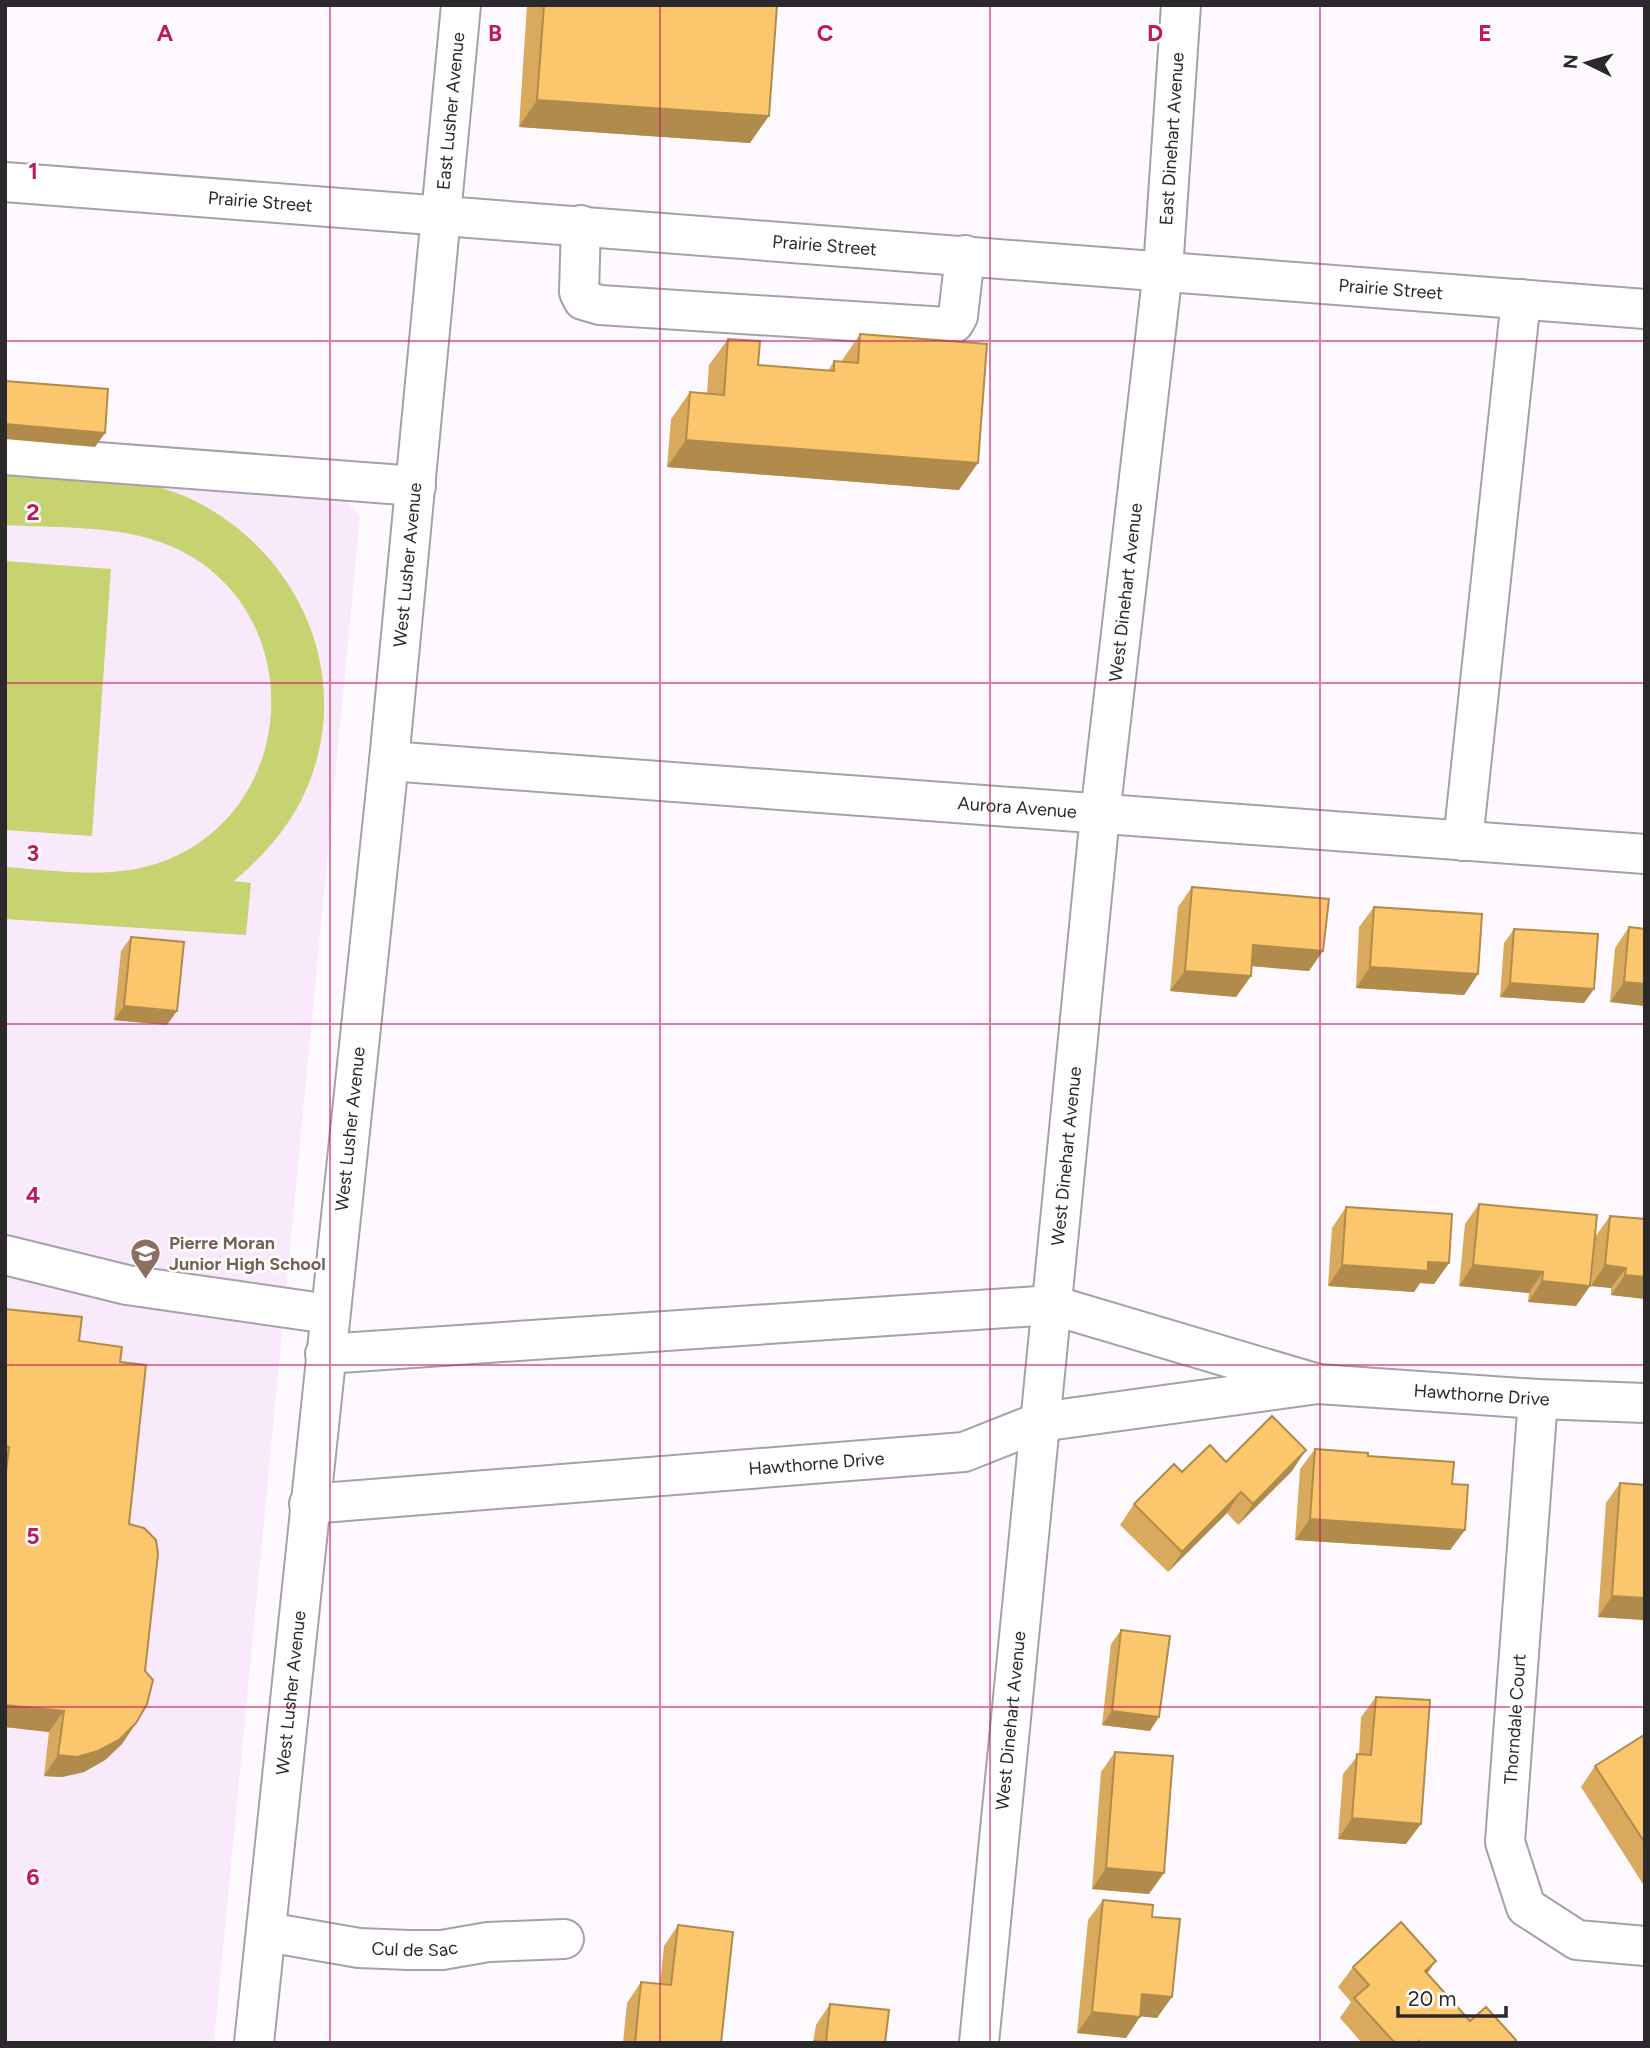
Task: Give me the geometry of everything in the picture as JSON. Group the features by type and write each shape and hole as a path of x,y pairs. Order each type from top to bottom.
{"street":[{"name":"East Lusher Avenue","path":"443,215 461,5"},
{"name":"East Dinehart Avenue","path":"1163,270 1181,5"},
{"name":"Prairie Street","path":"5,182 1645,309"},
{"name":"West Lusher Avenue","path":"254,2043 389,761 443,215"},
{"path":"580,225 579,292 583,300 600,305 946,327 954,323 958,316 965,255"},
{"name":"West Dinehart Avenue","path":"979,2043 1100,815 1163,270"},
{"path":"1463,841 1521,299"},
{"path":"5,455 416,486"},
{"name":"Aurora Avenue","path":"389,761 1645,854"},
{"path":"5,1255 127,1285 329,1314"},
{"name":"Hawthorne Drive","path":"325,1354 1052,1305 1318,1384"},
{"name":"Hawthorne Drive","path":"309,1504 964,1452 1040,1422 1318,1384 1538,1399 1645,1403"},
{"name":"Thorndale Court","path":"1538,1399 1505,1842 1526,1907 1577,1940 1645,1947"},
{"name":"Cul de Sac","path":"267,1932 359,1948 409,1950 442,1950 488,1942 565,1939"}],"shaded area":[{"name":"Pierre Moran Junior High School","path":"5,474 346,501 360,517 214,2043 5,2043"}],"green space":[{"path":"5,473 101,478 172,491 193,500 231,523 263,552 289,586 308,623 320,663 324,705 320,748 306,790 292,816 266,851 234,881 251,883 246,935 5,919 5,867 93,873 136,869 178,855 220,826 249,788 266,743 271,697 264,650 244,607 212,571 168,545 130,534 5,525"},
{"path":"5,561 111,569 92,836 5,830"}],"building":[{"path":"544,5 777,5 769,116 537,100"},
{"path":"860,334 987,344 978,463 686,440 690,392 724,395 728,339 760,341 758,365 834,371 834,361 858,363"},
{"path":"5,381 108,389 105,433 5,424"},
{"path":"1192,887 1329,899 1323,951 1253,945 1251,976 1185,971"},
{"path":"1374,907 1482,914 1478,974 1370,967"},
{"path":"1629,927 1645,929 1645,984 1624,982"},
{"path":"1514,929 1598,934 1594,989 1510,983"},
{"path":"131,937 184,942 177,1011 124,1006"},
{"path":"1479,1204 1597,1215 1590,1286 1542,1281 1543,1272 1473,1265"},
{"path":"1346,1207 1452,1214 1449,1263 1428,1262 1428,1271 1342,1265"},
{"path":"1610,1216 1645,1219 1645,1277 1625,1275 1626,1268 1605,1265"},
{"path":"5,1309 82,1317 79,1341 122,1347 120,1362 146,1365 129,1524 144,1528 156,1540 158,1554 145,1671 153,1680 147,1704 136,1723 119,1740 98,1751 77,1757 58,1755 64,1711 5,1705 5,1480 9,1447 5,1446"},
{"path":"1272,1416 1306,1450 1253,1504 1241,1492 1182,1552 1134,1504 1174,1464 1182,1472 1210,1445 1226,1462"},
{"path":"1315,1449 1454,1462 1452,1484 1468,1485 1465,1530 1310,1519"},
{"path":"1620,1483 1645,1485 1645,1598 1612,1596"},
{"path":"1121,1630 1170,1636 1159,1717 1112,1711"},
{"path":"1376,1697 1430,1700 1421,1824 1352,1818 1357,1754 1371,1755"},
{"path":"1645,1736 1645,1843 1595,1766"},
{"path":"1115,1752 1173,1756 1164,1873 1106,1868"},
{"path":"1103,1900 1153,1905 1152,1917 1180,1919 1172,1997 1142,1994 1140,2017 1092,2012"},
{"path":"1401,1922 1436,1961 1425,1971 1470,2021 1486,2007 1516,2040 1514,2043 1395,2043 1354,1998 1369,1985 1353,1967"},
{"path":"678,1925 733,1932 721,2043 635,2043 641,1982 671,1985"},
{"path":"830,2004 889,2010 885,2043 813,2043 826,2042"}],"place":[{"name":"Pierre Moran Junior High School","path":"146,1280"}]}
